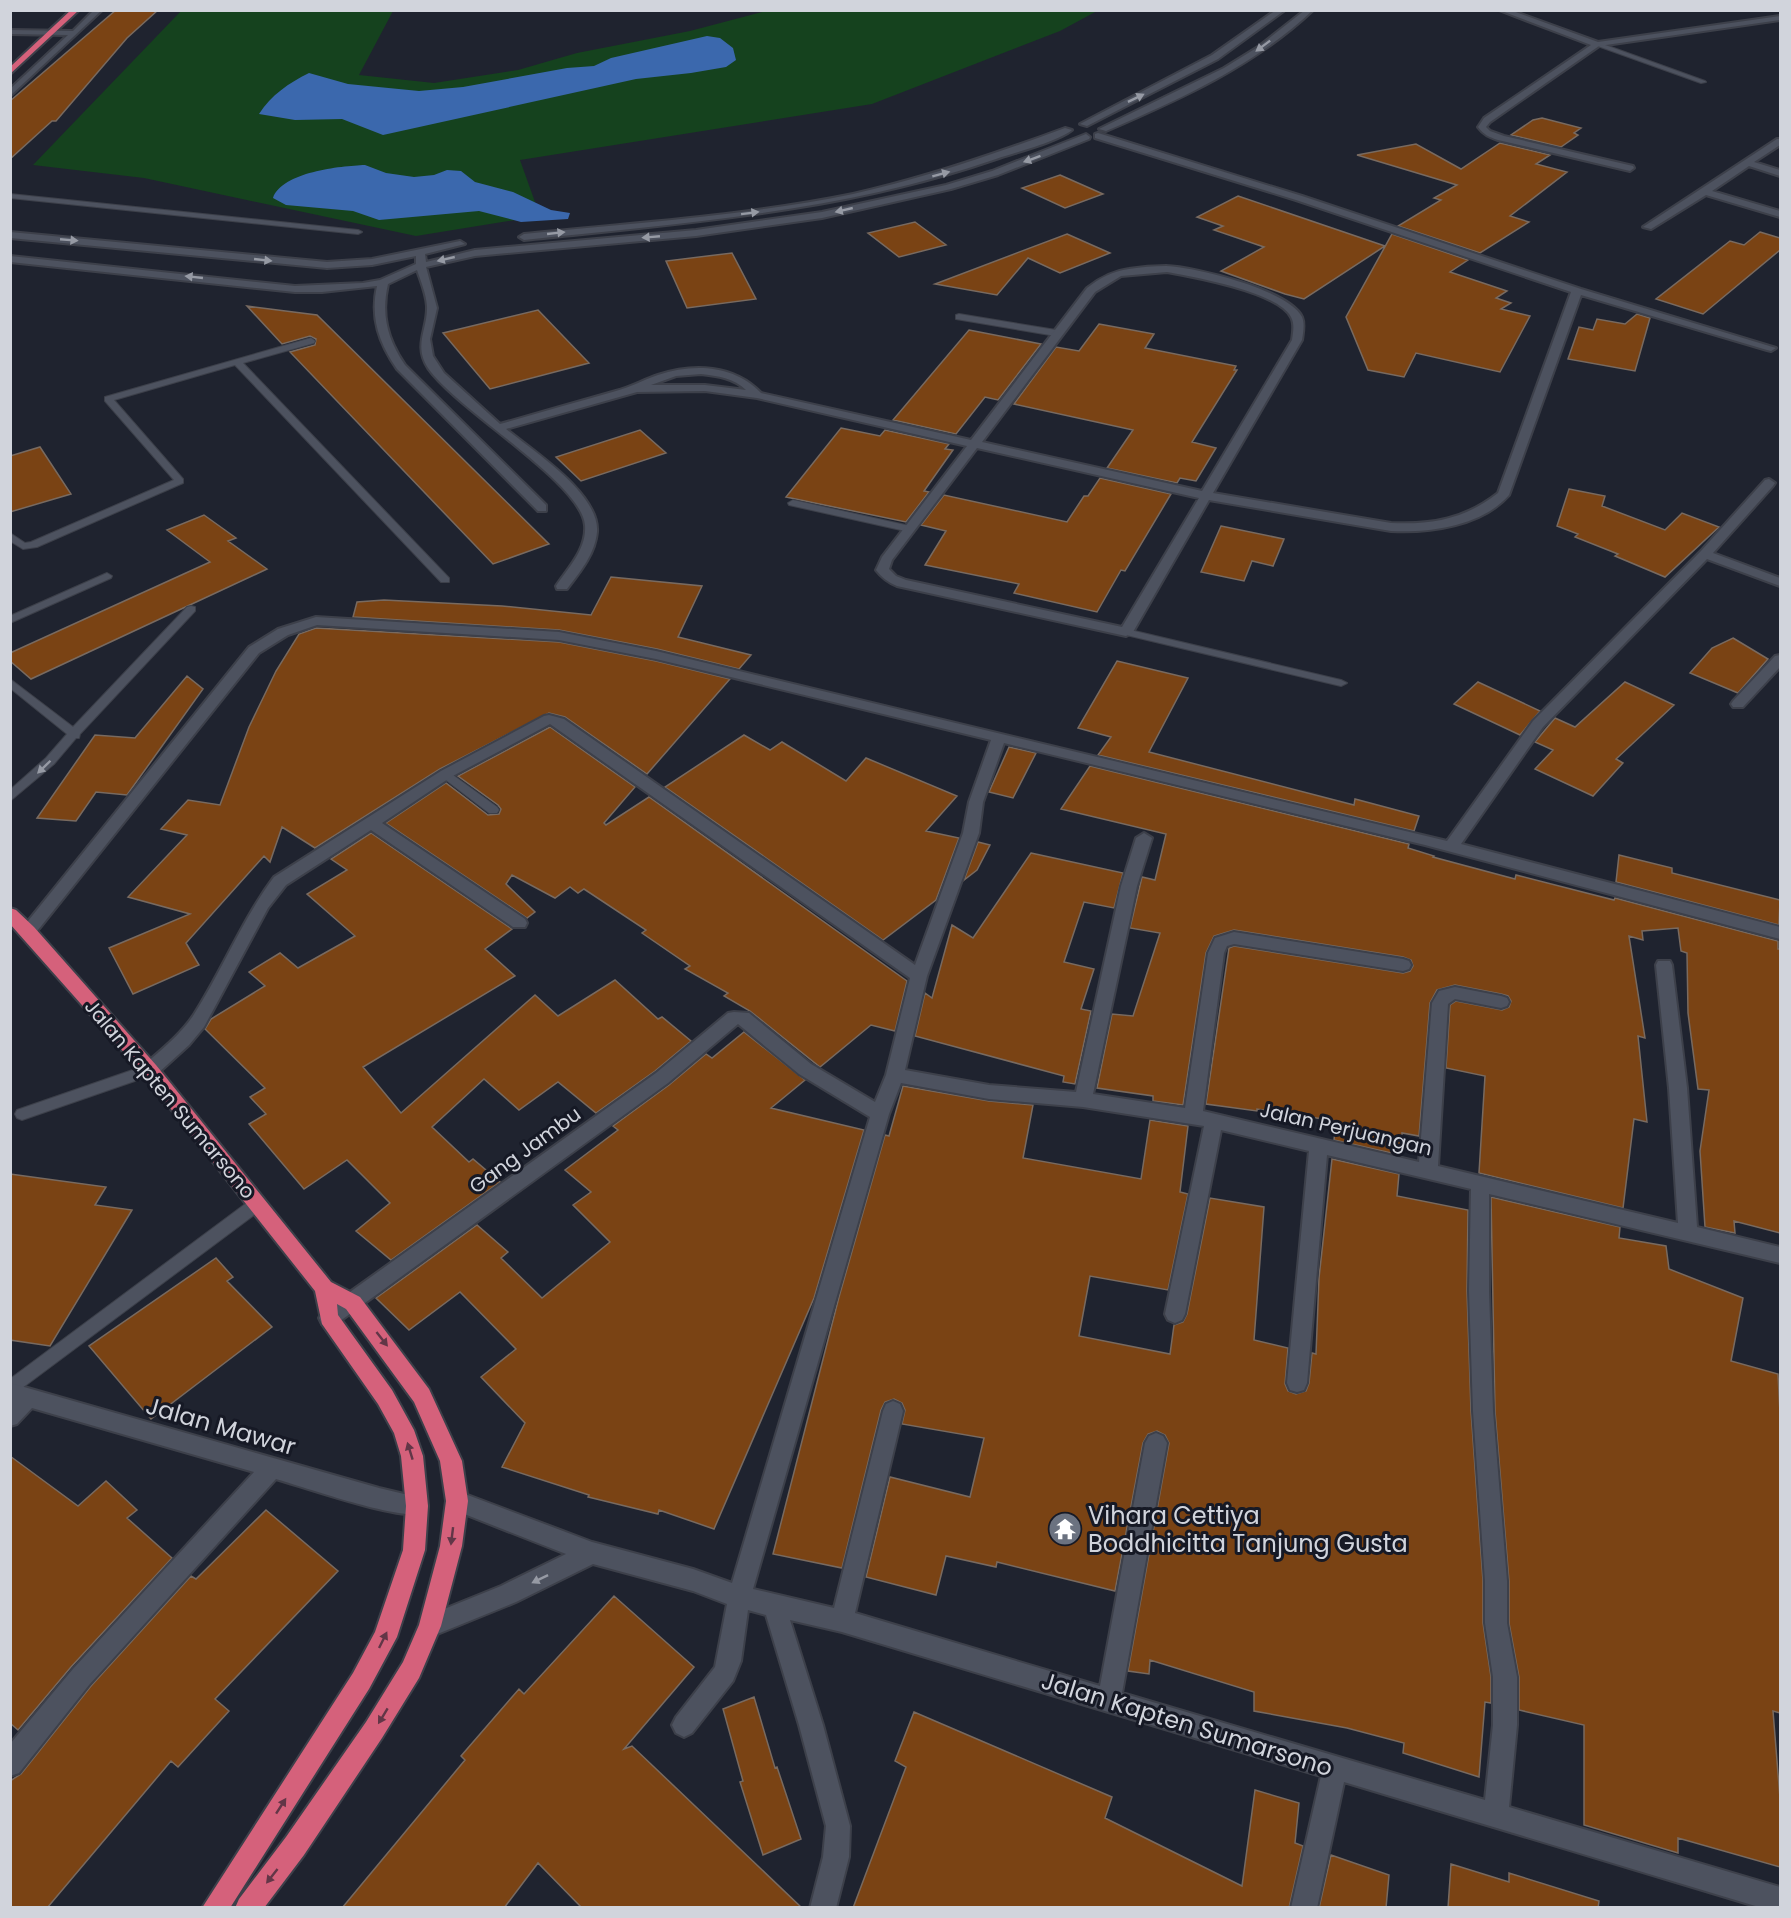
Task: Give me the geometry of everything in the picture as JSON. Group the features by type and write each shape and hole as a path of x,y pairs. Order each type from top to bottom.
{"highway":[{"path":"10,72 76,10"},
{"name":"Jalan Kapten Sumarsono","path":"10,914 28,931 150,1070 324,1288 352,1303 384,1342 422,1396 451,1461 457,1500 451,1546 430,1626 411,1670 374,1730 257,1905"},
{"name":"Jalan Kapten Sumarsono","path":"215,1908 351,1698 385,1637 414,1550 417,1506 412,1456 403,1430 368,1371 330,1318 324,1288"}],"street":[{"path":"10,94 99,10"},
{"path":"1084,124 1215,57 1282,10"},
{"path":"10,259 112,264 295,288 336,288 383,282 419,266 475,253 707,232 822,215 948,187 996,173 1101,133 1180,95 1245,59 1310,10"},
{"path":"1502,10 1597,44"},
{"path":"1630,168 1501,138 1487,133 1482,127 1487,120 1597,44 1780,18"},
{"path":"10,32 75,33"},
{"path":"10,235 284,262 347,265 503,239 754,213 848,198 977,164 1068,130 1072,126 1084,124 1096,125 1101,133 1577,291 1771,348"},
{"path":"1068,130 1074,135 1086,137"},
{"path":"1648,227 1780,141"},
{"path":"1747,163 1780,172"},
{"path":"1705,192 1780,214"},
{"path":"125,254 133,246"},
{"path":"421,252 419,266 431,298 432,310 423,344 426,356 447,382 575,494 591,522 589,542 579,564 562,586"},
{"path":"336,288 347,265"},
{"path":"1167,269 1210,276 1274,299 1294,313 1299,321 1297,340 1207,496 1126,632 902,583 891,579 882,570 882,565 1090,290 1106,277 1124,272 1167,269"},
{"path":"383,282 378,309 380,327 388,349 401,367 542,508"},
{"path":"636,389 705,388 757,395 1207,496 1391,527 1412,528 1442,524 1481,512 1503,495 1577,291"},
{"path":"498,428 636,389 650,381 676,372 715,372 741,380 757,395"},
{"path":"1451,847 1538,724 1705,554 1769,483"},
{"path":"1705,554 1780,582"},
{"path":"28,931 255,650 267,640 283,632 316,621 559,636 656,654 1451,847 1780,933"},
{"path":"1738,704 1780,659"},
{"path":"150,1070 183,1040 198,1022 262,905 280,881 446,774 541,721 556,720 919,976"},
{"path":"684,1725 716,1687 729,1661 739,1597 880,1114 895,1075 919,976 971,833 976,802 999,737"},
{"path":"370,822 519,923"},
{"path":"1083,1100 1129,886 1144,838"},
{"path":"1193,1116 1216,952 1221,942 1234,938 1403,965"},
{"path":"1664,965 1678,1088 1688,1234"},
{"path":"1428,1171 1440,1003 1445,995 1455,993 1501,1002"},
{"name":"Gang Jambu","path":"330,1318 662,1078 734,1018 743,1018 805,1069 880,1114"},
{"name":"Jalan Perjuangan","path":"895,1075 989,1092 1083,1100 1193,1116 1780,1255"},
{"path":"1175,1314 1212,1136 1213,1121"},
{"path":"1297,1383 1319,1146"},
{"path":"1480,1184 1479,1291 1483,1411 1496,1581 1496,1623 1505,1677 1505,1725 1496,1815"},
{"path":"10,1418 17,1393"},
{"name":"Jalan Mawar","path":"17,1393 379,1498 417,1506"},
{"path":"842,1622 892,1411"},
{"path":"1109,1700 1156,1443"},
{"path":"10,1764 88,1669 273,1467"},
{"name":"Jalan Kapten Sumarsono","path":"457,1500 592,1553 693,1580 775,1607 842,1622 1780,1900"},
{"path":"430,1626 508,1594 592,1553"},
{"path":"775,1607 811,1725 838,1826 836,1857 823,1908"},
{"path":"1304,1908 1335,1767"}],"lane":[{"path":"1597,44 1703,82"},
{"path":"10,196 358,232"},
{"path":"958,317 1056,333"},
{"path":"10,536 22,546 33,545 180,481 108,399 311,341"},
{"path":"237,362 445,580"},
{"path":"793,503 910,528"},
{"path":"10,620 107,576"},
{"path":"10,797 75,735 102,701 190,609"},
{"path":"1126,632 1341,683"},
{"path":"10,682 75,735"},
{"path":"446,774 493,810"},
{"path":"22,1114 150,1070"},
{"path":"17,1393 258,1204"}],"green space":[{"path":"181,11 393,11 359,75 434,83 518,70 577,53 690,31 766,11 1097,11 1060,31 872,104 520,160 540,216 416,236 144,178 33,165"}],"water":[{"path":"707,36 720,38 733,48 736,60 726,67 636,79 383,135 342,119 295,120 259,114 281,90 309,73 348,84 419,91 463,87 567,68 594,66 611,58"},
{"path":"365,165 386,173 414,177 434,175 447,170 461,171 475,182 513,192 551,210 570,213 568,219 521,222 479,211 379,220 353,211 286,205 273,198 279,189 299,176 327,169"}],"building":[{"path":"116,10 158,10 127,38 56,121 52,121 10,159 10,101"},
{"path":"1542,118 1581,128 1574,133 1578,135 1561,147 1511,135 1533,120"},
{"path":"1500,143 1550,155 1536,164 1567,172 1510,216 1529,222 1480,253 1398,226 1441,200 1434,198 1457,185 1357,155 1416,144 1461,169"},
{"path":"1060,175 1103,194 1065,208 1022,188"},
{"path":"1238,196 1385,246 1304,299 1285,294 1221,271 1264,247 1214,230 1223,226 1197,217"},
{"path":"915,222 946,245 899,257 868,233"},
{"path":"1760,232 1780,238 1780,250 1703,314 1656,299 1730,241 1744,245"},
{"path":"1067,234 1110,253 1060,273 1028,258 997,295 935,284"},
{"path":"1392,234 1468,260 1450,272 1507,291 1496,298 1511,303 1501,309 1530,316 1500,372 1416,353 1404,377 1368,370 1346,317"},
{"path":"732,253 756,299 687,308 666,261"},
{"path":"247,306 317,315 549,544 493,564 290,352 315,345 316,339 310,336 282,344"},
{"path":"538,310 589,363 490,389 443,333"},
{"path":"1637,314 1650,318 1635,371 1568,359 1579,327 1593,330 1597,319 1625,324"},
{"path":"1099,324 1154,334 1145,348 1236,366 1234,370 1237,370 1192,442 1216,448 1196,481 1180,478 1177,483 1107,468 1133,430 1014,404 1056,347 1079,351"},
{"path":"969,330 1041,344 998,400 985,397 956,434 893,420"},
{"path":"841,428 880,436 885,430 949,444 945,449 953,450 924,491 929,492 906,522 786,497"},
{"path":"640,430 666,453 581,481 556,457"},
{"path":"40,447 71,494 10,512 10,456"},
{"path":"1100,478 1171,494 1125,571 1121,570 1097,612 1014,593 1019,584 925,565 946,531 921,525 944,495 1067,522 1084,496 1088,496"},
{"path":"1569,489 1605,496 1602,506 1665,530 1682,513 1719,527 1665,577 1615,556 1618,554 1575,537 1578,534 1557,526"},
{"path":"204,515 236,538 228,541 267,569 31,679 10,661 10,653 210,562 167,530"},
{"path":"1221,526 1284,539 1273,566 1252,561 1244,581 1201,572"},
{"path":"611,577 702,586 678,637 751,655 739,669 657,649 559,630 353,617 357,602 384,600 502,606 591,615"},
{"path":"316,628 559,642 656,661 730,679 647,774 565,717 549,713 440,769 315,848 282,827 270,862 264,856 186,943 199,965 133,994 109,948 190,914 128,897 187,835 161,829 188,800 220,805 249,727 276,671 299,634"},
{"path":"1733,638 1768,659 1738,693 1690,673 1712,648"},
{"path":"1117,661 1188,678 1149,752 1354,805 1355,799 1419,816 1414,831 1098,755 1111,737 1078,728"},
{"path":"187,676 203,689 127,795 96,792 76,821 37,818 95,735 135,738"},
{"path":"1478,682 1540,711 1520,735 1454,704"},
{"path":"1625,682 1674,705 1616,759 1623,763 1593,796 1535,769 1553,750 1535,742 1555,718 1575,727"},
{"path":"550,727 635,787 604,823 606,825 649,797 907,981 895,1031 871,1025 820,1067 750,1011 724,996 728,993 685,969 690,966 642,933 646,930 584,889 578,893 570,887 555,898 512,875 506,884 535,912 527,918 386,823 446,783 488,815 499,814 501,809 498,805 458,776"},
{"path":"744,735 770,750 782,742 846,781 866,758 957,796 926,831 959,838 936,900 883,940 665,787"},
{"path":"1009,747 1036,753 1013,798 989,792"},
{"path":"1090,766 1409,844 1408,848 1433,857 1515,879 1516,875 1614,900 1615,898 1778,941 1778,949 1780,949 1780,1233 1734,1221 1735,1233 1705,1227 1700,1151 1709,1090 1698,1089 1688,1013 1687,953 1681,951 1678,928 1642,931 1643,940 1629,936 1645,1038 1638,1036 1647,1122 1634,1119 1623,1208 1479,1173 1485,1076 1446,1068 1450,1005 1456,1001 1502,1010 1509,1007 1511,1001 1508,996 1501,994 1455,985 1437,990 1430,1003 1419,1136 1402,1133 1400,1155 1334,1140 1336,1121 1206,1104 1229,948 1234,946 1403,973 1410,971 1413,966 1411,960 1403,957 1234,930 1214,936 1206,953 1183,1105 1153,1101 1153,1096 1097,1088 1112,1014 1133,1016 1160,933 1130,928 1142,877 1155,880 1166,834 1061,809"},
{"path":"371,833 512,929 485,949 515,976 363,1067 401,1113 535,995 558,1016 615,980 658,1019 662,1017 691,1041 655,1071 596,1113 558,1082 519,1110 484,1079 432,1127 469,1162 473,1159 500,1182 391,1260 356,1231 390,1203 347,1160 304,1189 249,1124 266,1114 250,1097 265,1088 205,1029 211,1019 265,986 249,972 280,953 298,968 355,936 307,894 347,870 331,859"},
{"path":"978,842 990,845 977,870 964,880"},
{"path":"1031,853 1123,873 1114,908 1084,902 1064,962 1094,969 1081,1009 1091,1011 1075,1084 1063,1082 1064,1076 915,1036 925,993 932,998 952,925 973,938"},
{"path":"1619,855 1672,868 1672,873 1780,900 1779,925 1616,882"},
{"path":"744,1032 805,1080 771,1108 864,1130 814,1298 714,1529 659,1510 658,1514 588,1497 589,1495 502,1467 525,1423 481,1377 516,1349 460,1292 409,1330 376,1298 477,1225 508,1252 501,1258 542,1298 610,1242 573,1205 591,1192 565,1170 618,1130 613,1126 669,1085 706,1054 712,1058"},
{"path":"903,1086 989,1101 1033,1105 1023,1158 1141,1179 1150,1120 1188,1126 1180,1192 1188,1194 1168,1290 1090,1276 1079,1336 1170,1354 1174,1325 1183,1322 1187,1314 1210,1198 1264,1207 1254,1340 1288,1348 1285,1384 1288,1391 1296,1394 1306,1391 1312,1353 1316,1354 1319,1278 1332,1159 1399,1174 1397,1196 1468,1210 1467,1291 1471,1411 1483,1581 1483,1623 1491,1677 1491,1703 1485,1702 1479,1777 1403,1753 1404,1743 1347,1728 1254,1711 1254,1692 1150,1660 1149,1674 1128,1671 1169,1443 1165,1435 1157,1431 1148,1434 1143,1443 1115,1591 997,1562 996,1567 946,1556 936,1595 866,1577 890,1477 970,1497 984,1438 902,1424 905,1410 902,1403 894,1399 885,1402 881,1410 842,1568 773,1554 839,1297 885,1135 889,1136"},
{"path":"10,1174 106,1187 95,1205 132,1210 50,1346 10,1340"},
{"path":"1491,1197 1620,1227 1619,1238 1666,1246 1669,1269 1743,1298 1731,1361 1778,1374 1780,1713 1773,1711 1780,1798 1780,1867 1678,1838 1678,1853 1584,1825 1584,1725 1519,1710 1519,1677 1509,1623 1509,1581 1495,1411"},
{"path":"216,1258 233,1277 227,1281 272,1327 151,1419 89,1346"},
{"path":"10,1456 78,1506 106,1481 137,1510 127,1518 172,1558 71,1667 18,1730 10,1723"},
{"path":"266,1510 338,1571 215,1699 229,1711 178,1767 171,1761 47,1908 10,1908 10,1781 21,1774 91,1686 191,1576 196,1579"},
{"path":"614,1596 694,1667 624,1749 632,1746 802,1908 582,1908 538,1863 504,1908 342,1908 465,1760 461,1756 519,1689 524,1694"},
{"path":"754,1697 775,1768 777,1767 801,1839 763,1855 740,1782 743,1781 723,1709"},
{"path":"914,1712 1112,1797 1105,1818 1242,1886 1255,1790 1299,1803 1295,1843 1303,1846 1289,1908 853,1908 906,1767 895,1761"},
{"path":"1331,1855 1389,1875 1386,1908 1319,1908"},
{"path":"1451,1864 1509,1882 1509,1873 1599,1901 1598,1908 1448,1908"}],"place":[{"name":"Vihara Cettiya Boddhicitta Tanjung Gusta","path":"1065,1529"}]}
